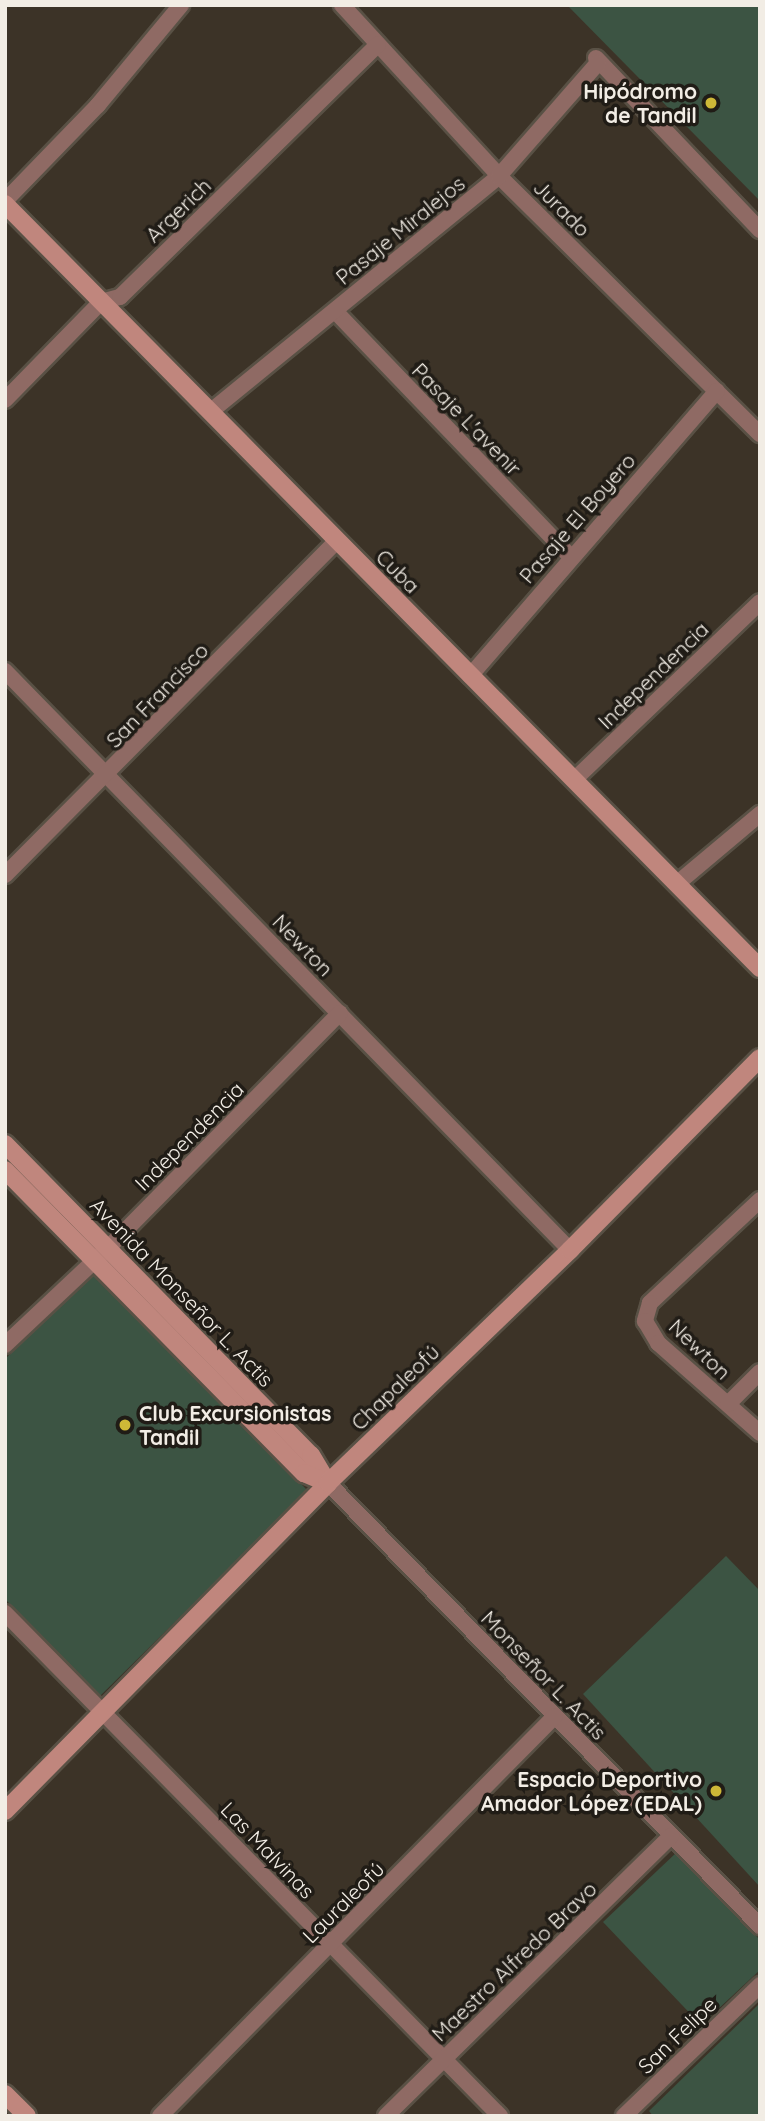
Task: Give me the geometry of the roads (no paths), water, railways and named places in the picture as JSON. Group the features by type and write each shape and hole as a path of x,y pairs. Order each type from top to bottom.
{"street":[{"path":"5,202 98,105 181,5"},
{"name":"Jurado","path":"342,5 499,176 760,434"},
{"name":"Argerich","path":"5,400 101,302 120,297 378,44"},
{"name":"Pasaje Miralejos","path":"210,412 499,176 597,60 760,230"},
{"name":"Cuba","path":"5,202 336,542 679,882 760,968"},
{"name":"Pasaje L'avenir","path":"335,311 570,556"},
{"name":"Pasaje El Boyero","path":"470,676 570,556 717,391"},
{"name":"San Francisco","path":"5,874 108,775 336,542"},
{"name":"Independencia","path":"575,779 760,602"},
{"name":"Newton","path":"5,671 570,1250"},
{"path":"679,882 760,814"},
{"name":"Independencia","path":"5,1345 108,1248 340,1013"},
{"name":"Chapaleofú","path":"5,1811 327,1483 570,1250 760,1058"},
{"name":"Avenida Monseñor L. Actis","path":"5,1144 311,1455 327,1483"},
{"name":"Avenida Monseñor L. Actis","path":"5,1170 304,1473 327,1483"},
{"name":"Newton","path":"760,1200 650,1303 645,1321 658,1343 760,1433"},
{"path":"728,1404 760,1372"},
{"name":"Monseñor L. Actis","path":"327,1483 760,1926"},
{"name":"Las Malvinas","path":"5,1613 331,1945 445,2057 500,2116"},
{"name":"Lauraleofú","path":"160,2116 555,1716"},
{"name":"Maestro Alfredo Bravo","path":"386,2116 671,1836"},
{"name":"San Felipe","path":"624,2116 760,1985"},
{"path":"5,2094 27,2116"}],"place":[{"name":"Hipódromo de Tandil","path":"711,103"},
{"name":"Club Excursionistas Tandil","path":"125,1425"},
{"name":"Espacio Deportivo Amador López (EDAL)","path":"716,1791"}]}
